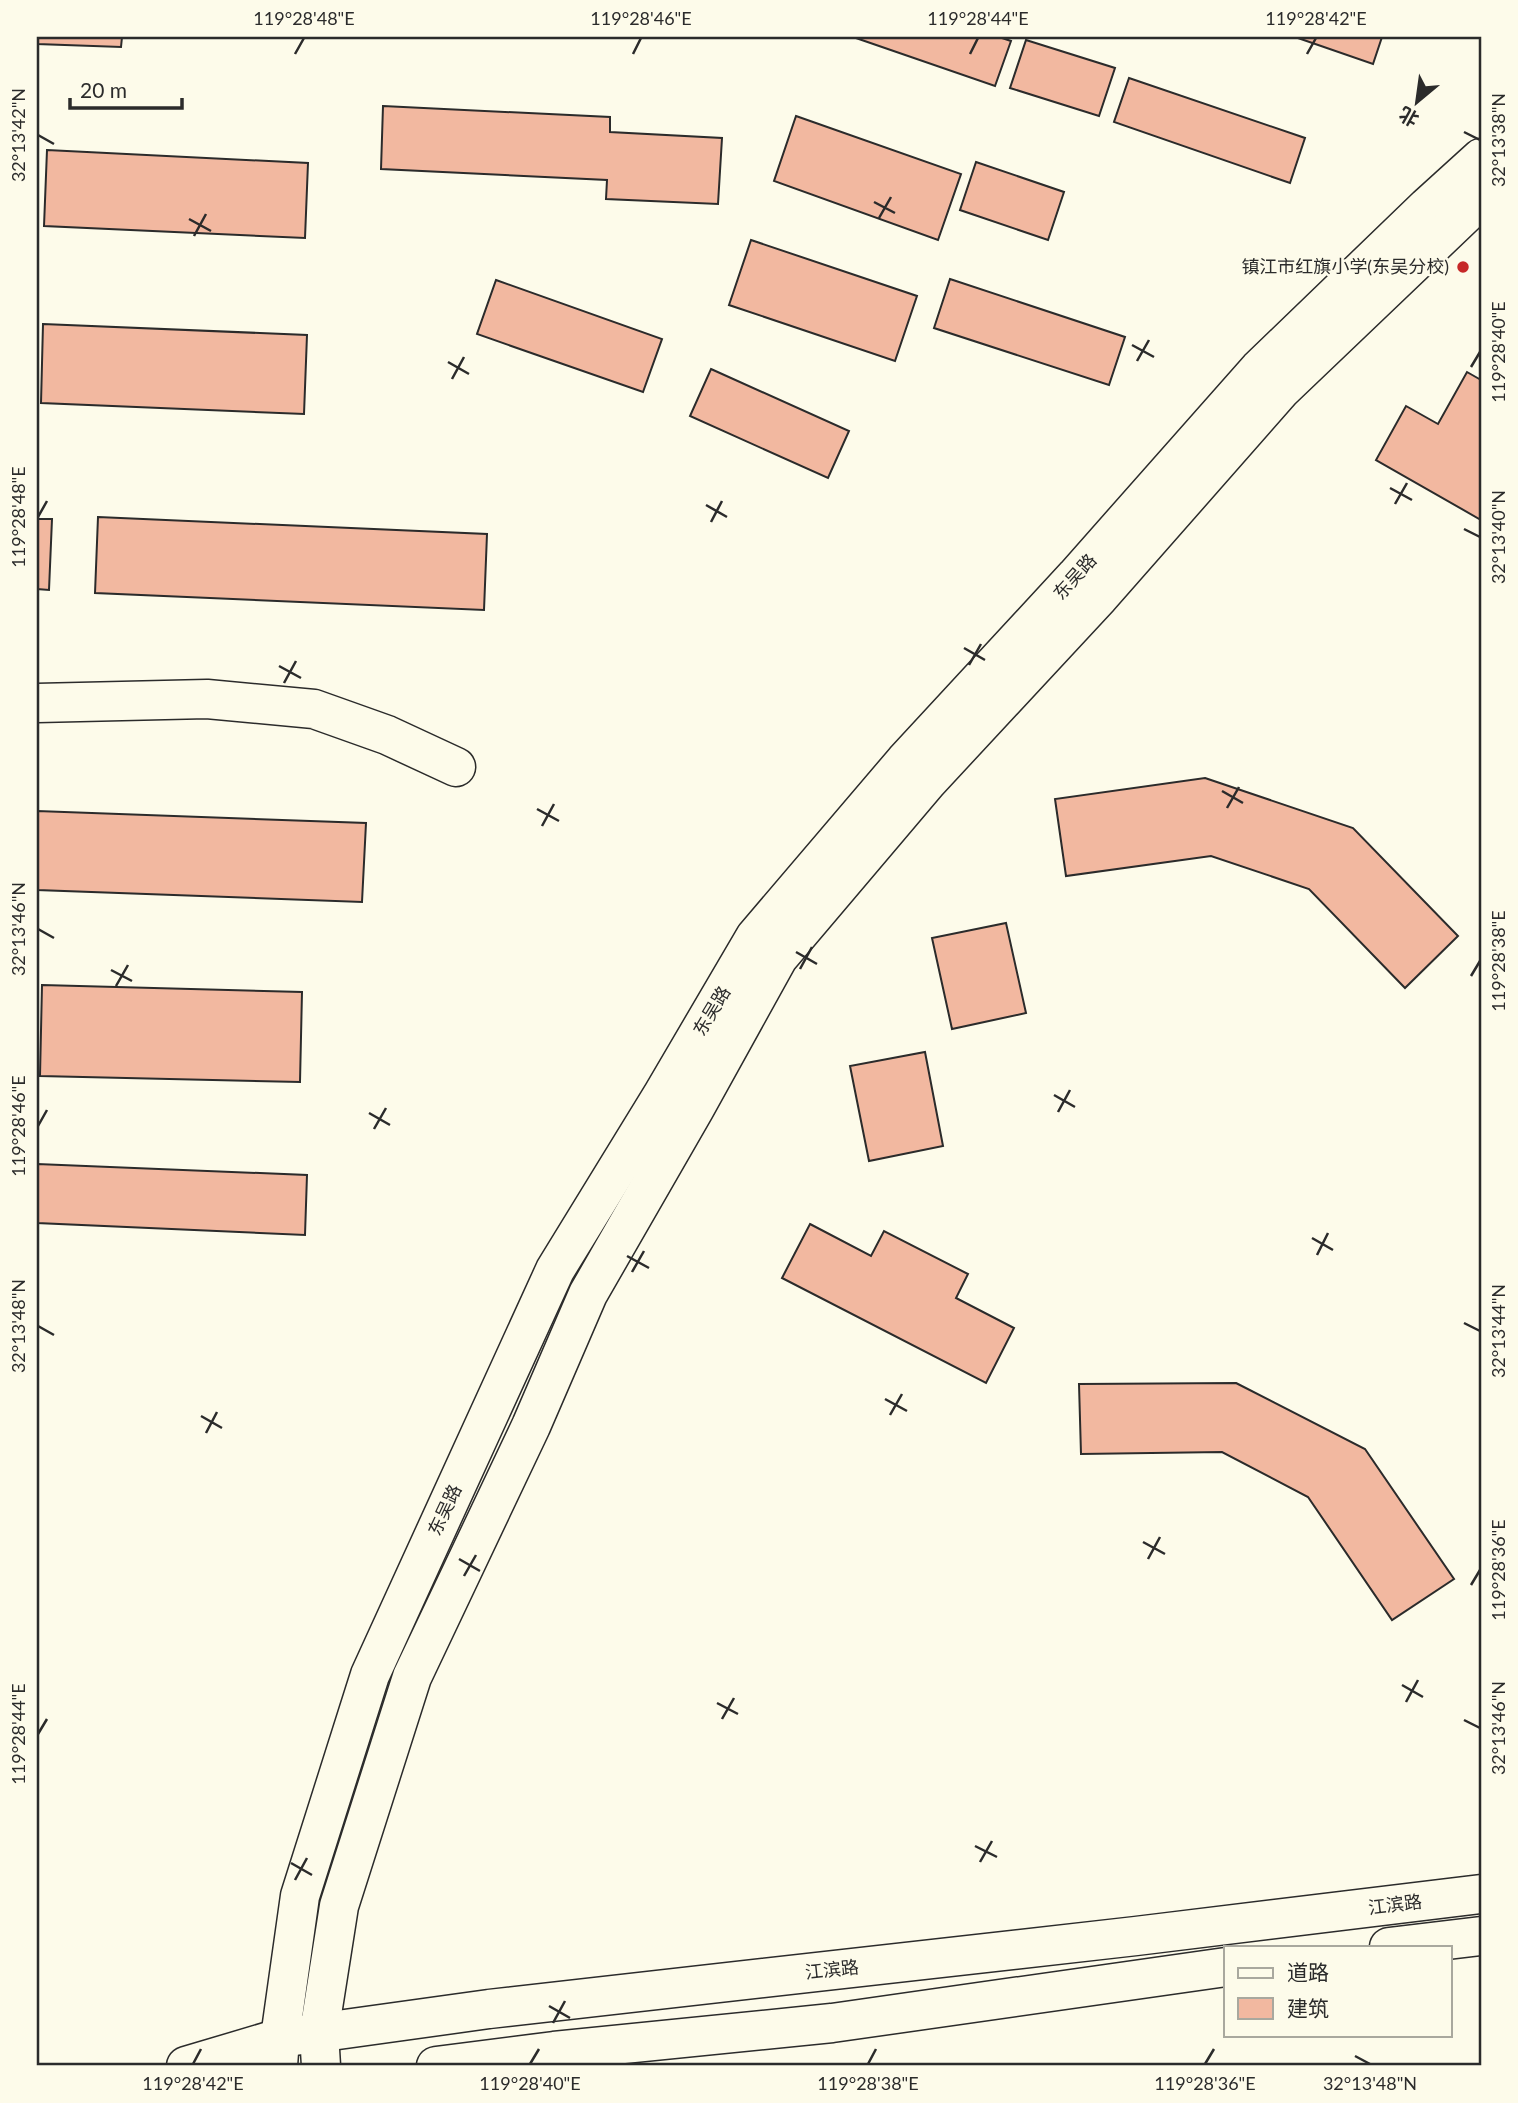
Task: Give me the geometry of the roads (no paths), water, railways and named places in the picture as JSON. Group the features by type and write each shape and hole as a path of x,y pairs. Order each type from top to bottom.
{"main road":[{"name":"东吴路","path":"279,2052 299,1896 370,1675 555,1270 755,937 905,761 1076,576 1259,369 1481,158"},
{"name":"东吴路","path":"320,2050 339,1906 412,1677 530,1426 588,1294 778,958 928,781 1099,597 1281,390 1481,199"},
{"path":"37,703 207,699 314,709 387,735 456,767"},
{"name":"江滨路","path":"186,2066 279,2052 320,2050 489,2009 1481,1894"},
{"path":"1397,1946 1481,1936"},
{"path":"436,2066 554,2051 832,2023 1224,1967"}],"place":[{"name":"镇江市红旗小学(东吴分校)","path":"1463,267"}]}
